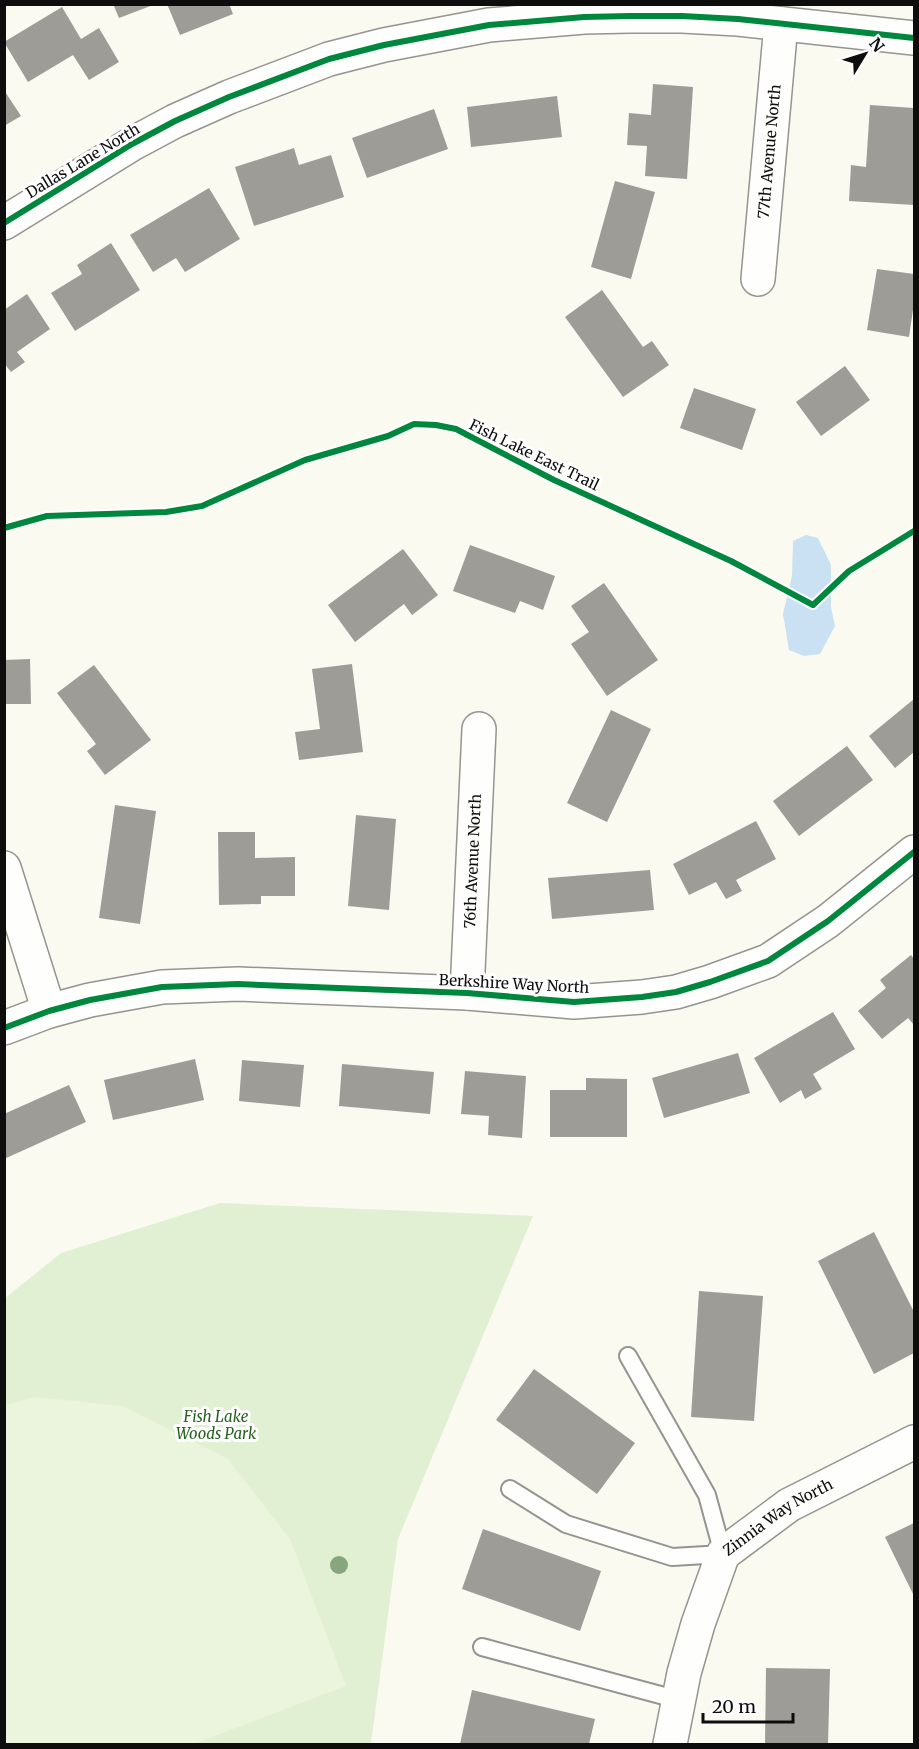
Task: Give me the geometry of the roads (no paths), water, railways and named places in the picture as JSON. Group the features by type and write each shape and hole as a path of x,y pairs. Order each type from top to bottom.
{"street":[{"name":"Dallas Lane North","path":"4,223 132,144 175,121 229,97 329,59 384,45 489,25 584,17 682,16 915,38"},
{"name":"77th Avenue North","path":"758,279 781,24"},
{"name":"76th Avenue North","path":"467,993 479,729"},
{"name":"Berkshire Way North","path":"4,1028 49,1011 90,1000 162,987 238,984 467,993 574,1002 676,992 768,960 828,921 915,852"},
{"path":"4,868 49,1011"},
{"name":"Zinnia Way North","path":"670,1744 684,1672 723,1554 789,1505 915,1442"}],"lane":[{"path":"510,1489 566,1524 672,1557 723,1554 707,1495 628,1356"},
{"path":"482,1647 679,1700"}],"water":[{"path":"806,535 818,538 831,565 831,608 835,626 820,654 804,656 789,650 783,614 792,576 793,541"}],"park label":[{"name":"Fish Lake Woods Park","path":"216,1426"}]}
